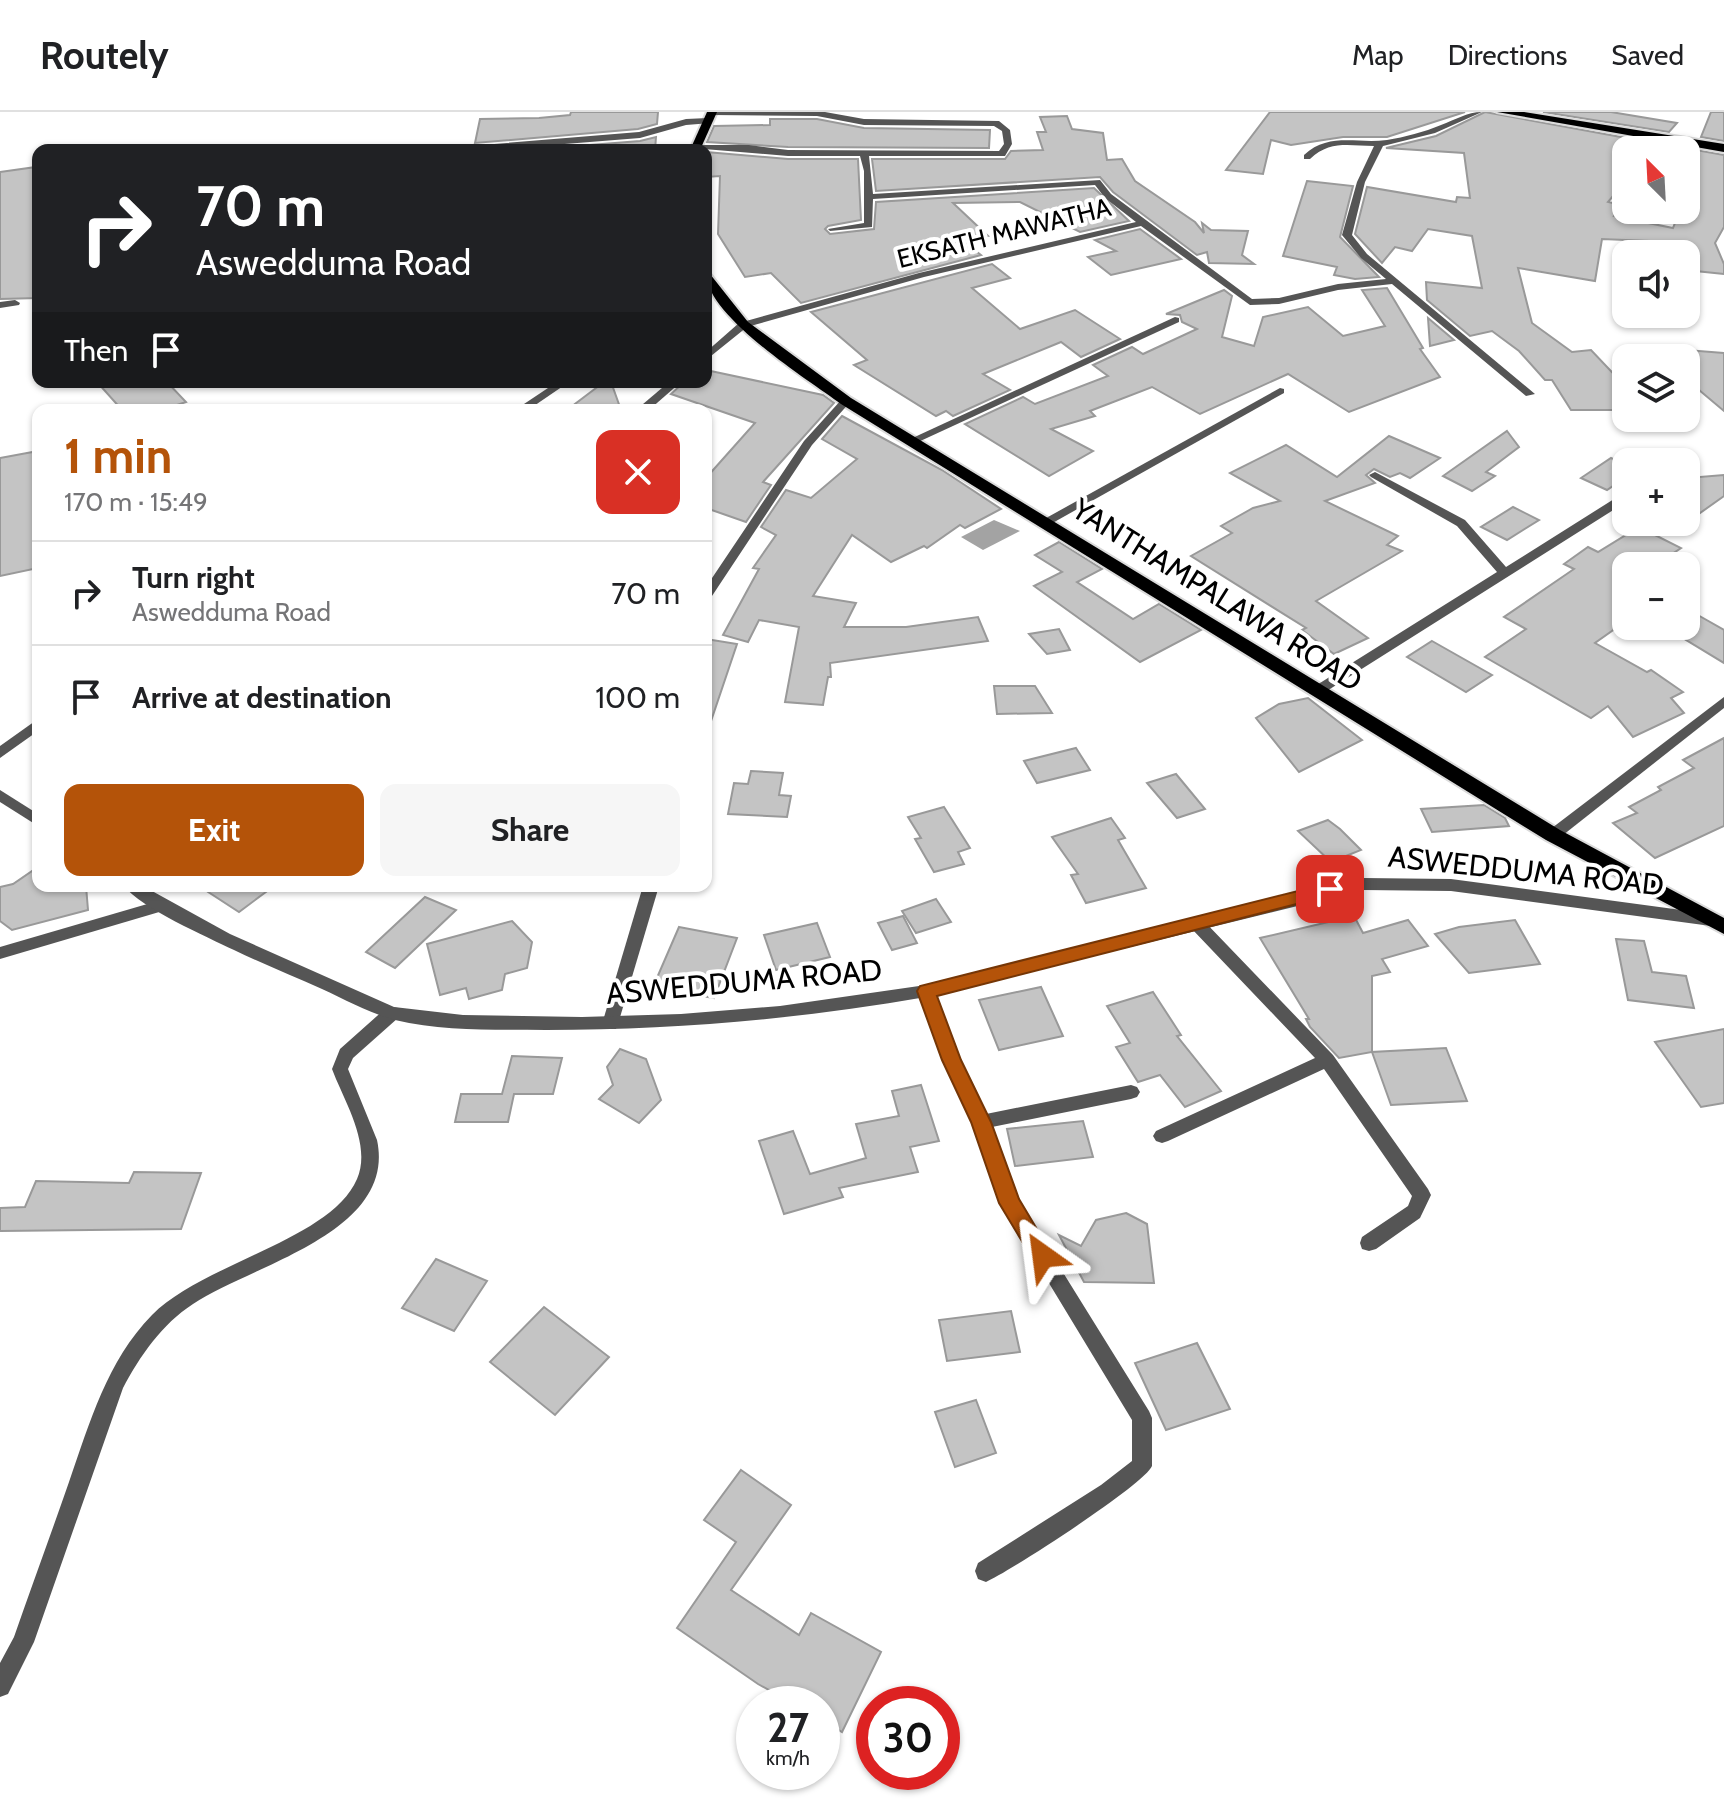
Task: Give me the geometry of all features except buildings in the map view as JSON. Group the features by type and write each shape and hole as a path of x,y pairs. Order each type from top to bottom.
{"highway":[{"path":"1503,112 1724,148"}],"main road":[{"path":"698,144 710,115"},
{"name":"YANTHAMPALAWA ROAD","path":"712,290 743,325 846,401 1553,835 1718,923"}],"street":[{"path":"1307,157 1322,144 1339,140 1380,143 1443,128 1478,112"},
{"path":"530,144 640,135 710,115 817,113 864,122 996,123 1006,130 1008,144 1002,154 712,149"},
{"path":"1380,143 1361,182 1347,235 1364,256 1530,394"},
{"path":"833,229 869,225 864,153"},
{"path":"869,197 1097,182 1108,196 1143,223"},
{"name":"EKSATH MAWATHA","path":"743,325 922,275 1143,223 1250,302 1291,299 1338,287 1396,281"},
{"path":"0,305 15,303"},
{"path":"912,441 1175,320"},
{"path":"712,352 743,325"},
{"path":"530,404 555,388"},
{"path":"649,404 669,388"},
{"path":"1045,522 1280,391"},
{"path":"712,587 808,443 846,401"},
{"path":"1375,475 1461,523 1505,574"},
{"path":"1317,691 1612,506"},
{"path":"1553,835 1724,701"},
{"path":"0,753 32,729"},
{"path":"0,795 32,817"},
{"name":"ASWEDDUMA ROAD","path":"141,892 216,936 392,1013 440,1020 610,1024 704,1020 871,1002 926,991 1330,889 1406,882 1718,923"},
{"path":"610,1024 649,892"},
{"path":"0,953 161,906"},
{"path":"1197,924 1327,1060 1422,1195 1414,1212 1369,1243"},
{"path":"926,991 952,1060 981,1122 1010,1203 1142,1418 1142,1466 1108,1492 986,1571"},
{"path":"0,1686 23,1642 114,1384 133,1350 184,1299 210,1282 290,1246 333,1220 356,1200 368,1177 370,1150 340,1069 346,1054 392,1013"},
{"path":"1162,1136 1327,1060"},
{"path":"981,1122 1131,1092"}],"shaded area":[{"path":"994,520 1020,531 983,550 961,537"}],"route":[{"path":"1043,1256 1010,1203 981,1122 952,1060 926,991 1330,889"}]}
